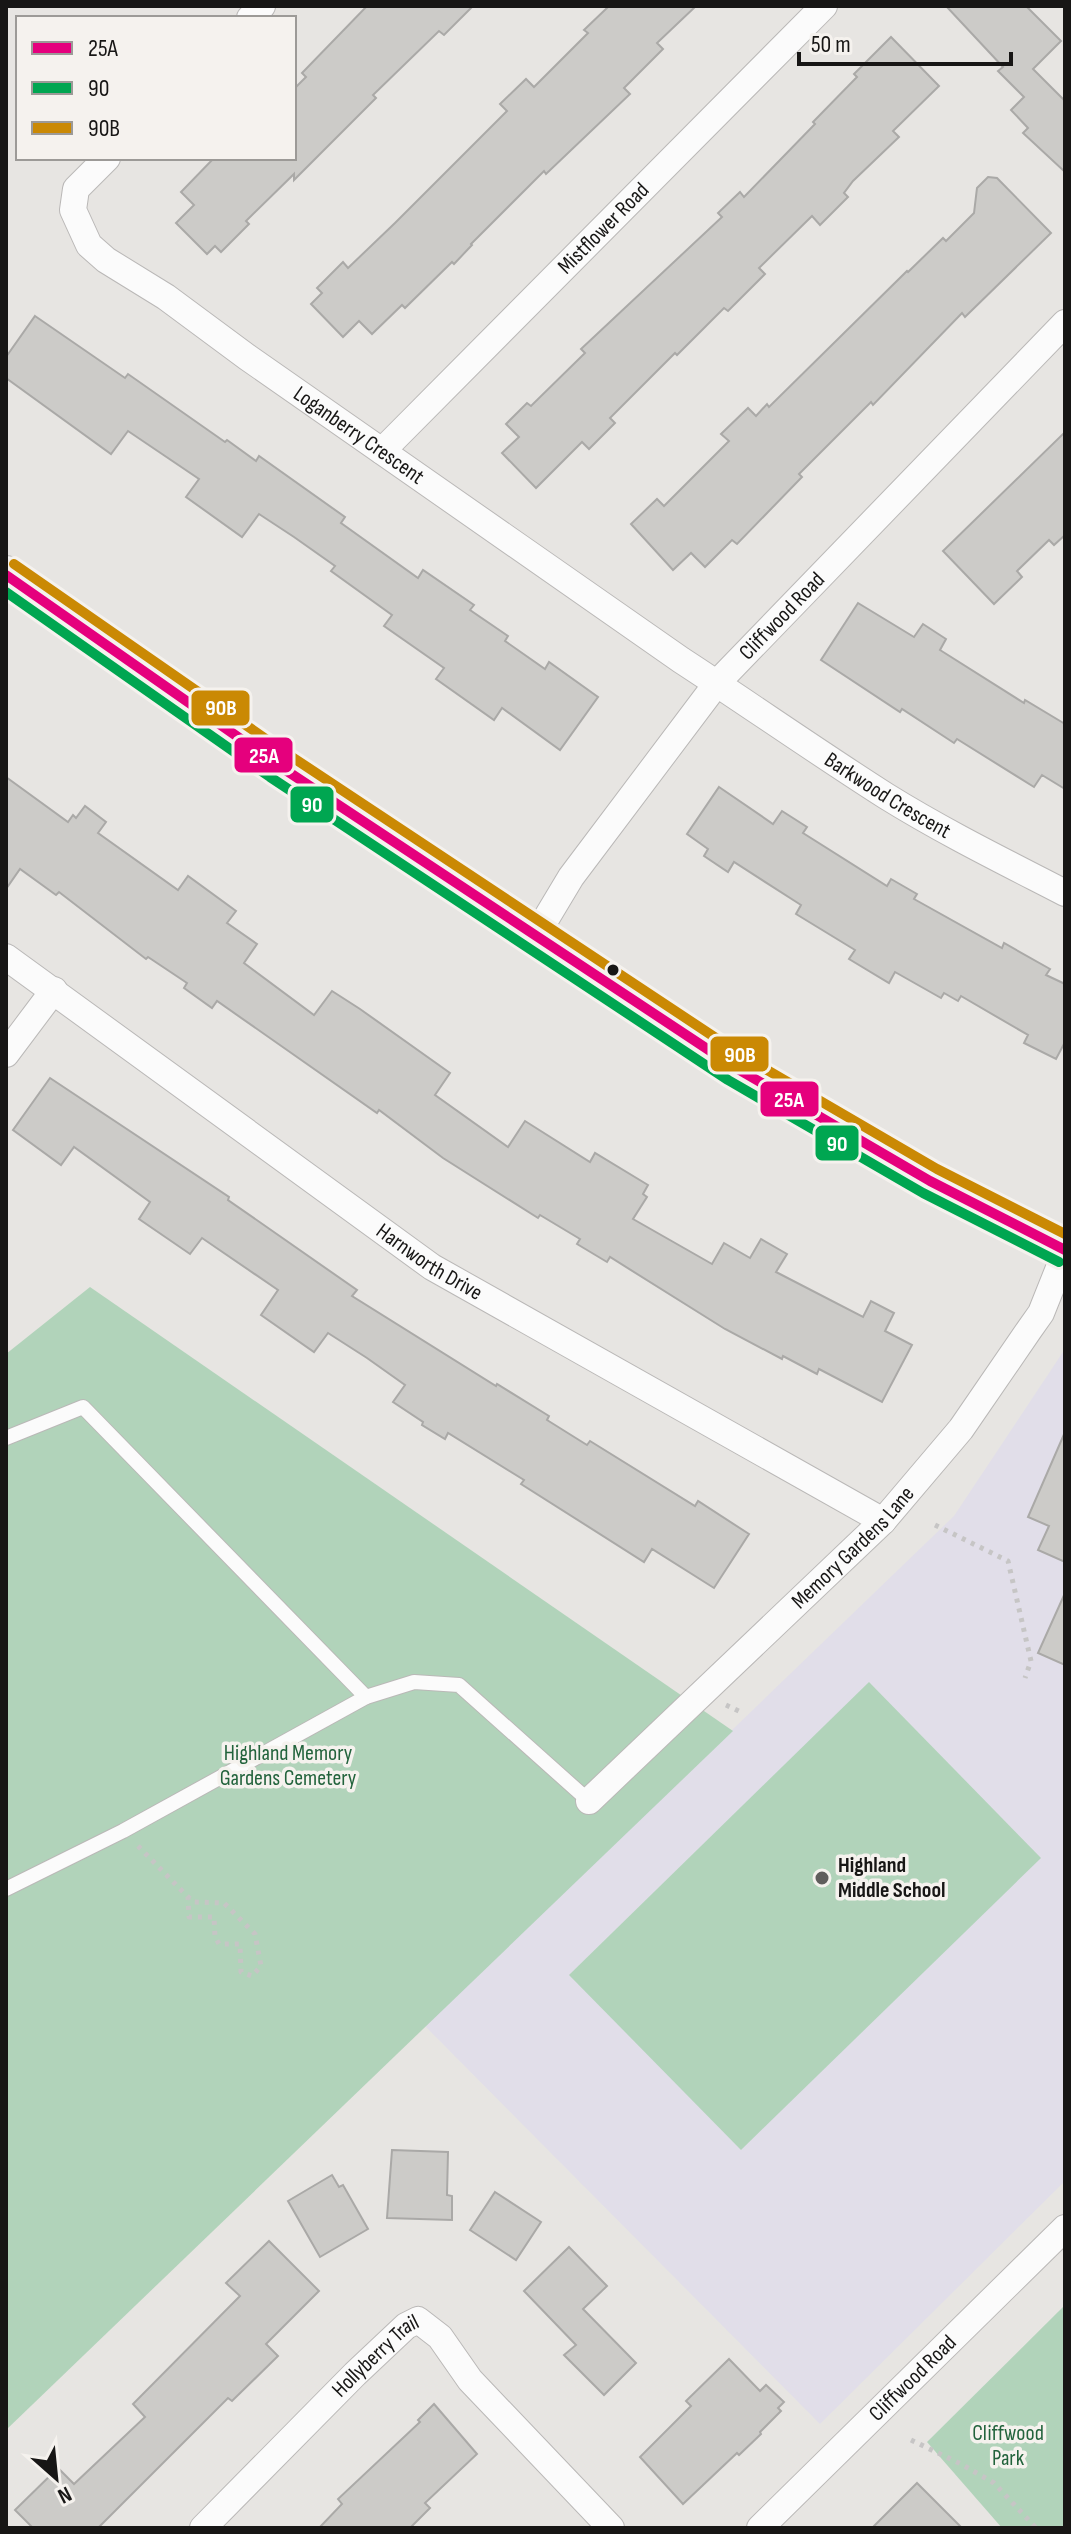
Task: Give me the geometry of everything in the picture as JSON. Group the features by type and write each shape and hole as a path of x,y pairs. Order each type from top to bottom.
{"main road":[{"path":"6,575 278,765 736,1068 930,1181 1065,1251"}],"street":[{"name":"Mistflower Road","path":"382,451 824,6"},
{"name":"Loganberry Crescent","path":"105,160 76,189 73,210 89,245 106,260 157,290 382,451 717,683"},
{"name":"Cliffwood Road","path":"535,937 571,877 717,683 1065,323"},
{"name":"Barkwood Crescent","path":"717,683 889,798 1065,893"},
{"name":"Harnworth Drive","path":"6,957 432,1267 883,1521"},
{"path":"6,1054 54,990"},
{"name":"Memory Gardens Lane","path":"589,1801 883,1521 961,1429 1041,1313 1065,1251"},
{"name":"Cliffwood Road","path":"760,2528 1065,2228"},
{"name":"Hollyberry Trail","path":"203,2528 355,2374 406,2326 418,2320 440,2337 470,2380 611,2528"}],"lane":[{"path":"6,1438 83,1407 366,1697"},
{"path":"6,1889 123,1831 366,1697 414,1682 459,1685 589,1801"}],"path":[{"path":"935,1525 1008,1561 1031,1661 1025,1678"},
{"path":"123,1831 194,1902 224,1903 255,1934 261,1966 252,1976 241,1972 240,1944 219,1944 215,1937 214,1917 189,1917 188,1897"},
{"path":"911,2440 994,2483 1036,2528"}],"shaded area":[{"name":"Highland Middle School","path":"1065,1349 1065,2181 820,2424 425,2026 954,1516"}],"green space":[{"name":"Highland Memory Gardens Cemetery","path":"90,1287 733,1731 6,2430 6,1354"},
{"path":"869,1682 1041,1858 741,2150 569,1975"},
{"name":"Cliffwood Park","path":"1065,2305 1065,2528 1002,2528 927,2442"}],"building":[{"path":"367,6 473,6 444,35 439,31 373,95 376,98 294,180 294,174 246,221 249,224 221,252 215,246 207,254 176,223 194,205 181,192 212,160 296,160 296,87 306,77 302,73"},
{"path":"609,6 696,6 657,43 663,49 624,88 630,94 546,174 544,171 454,264 452,262 405,308 402,305 372,334 359,321 343,337 311,304 322,293 317,288 343,262 348,268 395,223 507,111 500,104 526,79 534,87 588,33 584,30"},
{"path":"946,6 1026,6 1061,41 1033,69 1065,101 1065,172 1023,133 1028,128 1011,110 1024,97 998,71 1003,67"},
{"path":"891,37 939,86 893,131 899,137 853,181 844,193 848,197 820,225 812,216 759,268 765,274 728,311 724,308 677,355 675,353 610,418 615,423 589,449 582,442 536,488 502,453 519,437 506,424 527,403 531,406 585,353 581,349 722,217 718,213 740,192 744,197 815,124 813,122 857,77 854,74"},
{"path":"988,177 997,178 1051,233 965,317 962,313 873,405 871,402 799,474 802,477 737,544 732,540 705,567 691,553 673,570 631,524 657,499 664,506 729,441 721,434 748,408 756,416 767,404 769,407 907,271 943,238 946,241 974,213 977,188"},
{"path":"35,316 125,378 128,374 225,442 227,440 256,461 259,456 345,517 341,523 418,578 423,570 474,605 470,610 508,636 505,641 545,669 549,662 598,697 560,750 502,708 494,720 436,679 444,668 384,626 392,615 331,571 335,566 294,537 259,514 242,537 186,497 199,479 128,431 111,454 6,378 6,357"},
{"path":"1065,432 1065,535 1054,545 1049,540 1017,571 1022,577 994,604 943,551"},
{"path":"858,603 914,637 923,624 946,639 940,650 1024,703 1025,700 1065,724 1065,789 1042,775 1034,787 957,739 954,743 902,709 900,712 821,660"},
{"path":"6,777 68,822 73,815 76,818 85,806 106,822 98,833 178,890 188,876 236,911 227,923 257,944 244,963 314,1015 332,991 360,1009 450,1073 435,1095 508,1147 525,1121 590,1162 595,1153 648,1185 643,1194 647,1197 633,1219 712,1264 724,1243 750,1258 761,1239 787,1254 776,1272 863,1317 871,1301 894,1313 885,1331 912,1345 882,1402 819,1369 817,1374 783,1356 782,1359 725,1329 610,1257 607,1262 577,1244 580,1239 540,1215 538,1218 443,1158 379,1110 377,1113 217,1001 212,1008 184,988 187,983 148,957 146,959 59,892 56,895 20,869 6,889"},
{"path":"719,787 773,824 782,811 807,827 803,833 887,886 891,879 917,894 914,899 1002,948 1004,943 1050,969 1046,975 1065,984 1065,1042 1056,1059 1024,1043 1028,1035 961,996 958,1001 944,993 941,998 895,972 889,983 849,959 855,950 796,914 801,905 734,862 728,872 704,856 708,849 687,834"},
{"path":"50,1078 229,1197 228,1200 357,1290 352,1296 549,1416 547,1420 587,1445 590,1441 695,1506 698,1501 749,1534 714,1588 652,1549 644,1562 521,1484 524,1480 448,1433 445,1439 422,1425 423,1422 393,1402 405,1385 367,1358 328,1333 314,1352 261,1315 278,1290 202,1238 190,1254 139,1219 150,1202 74,1147 61,1165 13,1130"},
{"path":"1065,1432 1065,1562 1038,1550 1049,1526 1028,1517"},
{"path":"1065,1593 1065,1665 1038,1653"},
{"path":"392,2150 448,2152 447,2195 452,2196 452,2220 387,2218"},
{"path":"332,2175 339,2187 343,2185 368,2229 320,2257 288,2201"},
{"path":"495,2192 541,2222 516,2260 470,2230"},
{"path":"269,2241 319,2291 266,2344 278,2356 232,2401 228,2398 98,2528 33,2528 15,2510 58,2468 74,2484 145,2417 133,2404 240,2296 226,2283"},
{"path":"569,2247 607,2286 583,2309 636,2363 604,2395 564,2355 576,2345 524,2291"},
{"path":"729,2359 760,2391 766,2385 784,2402 778,2408 781,2411 761,2434 683,2504 640,2457 691,2406 686,2401"},
{"path":"434,2404 477,2454 425,2503 430,2508 410,2528 319,2528 342,2504 338,2499 420,2422 418,2420"},
{"path":"917,2483 962,2528 872,2528"}],"transit line":[{"name":"90B","path":"14,564 286,753 743,1056 937,1169 1065,1234"},
{"name":"25A","path":"6,575 278,765 736,1068 930,1181 1065,1250"},
{"name":"90","path":"6,592 270,777 728,1080 923,1193 1059,1262"}],"place":[{"name":"Highland Middle School","path":"822,1878"}]}
